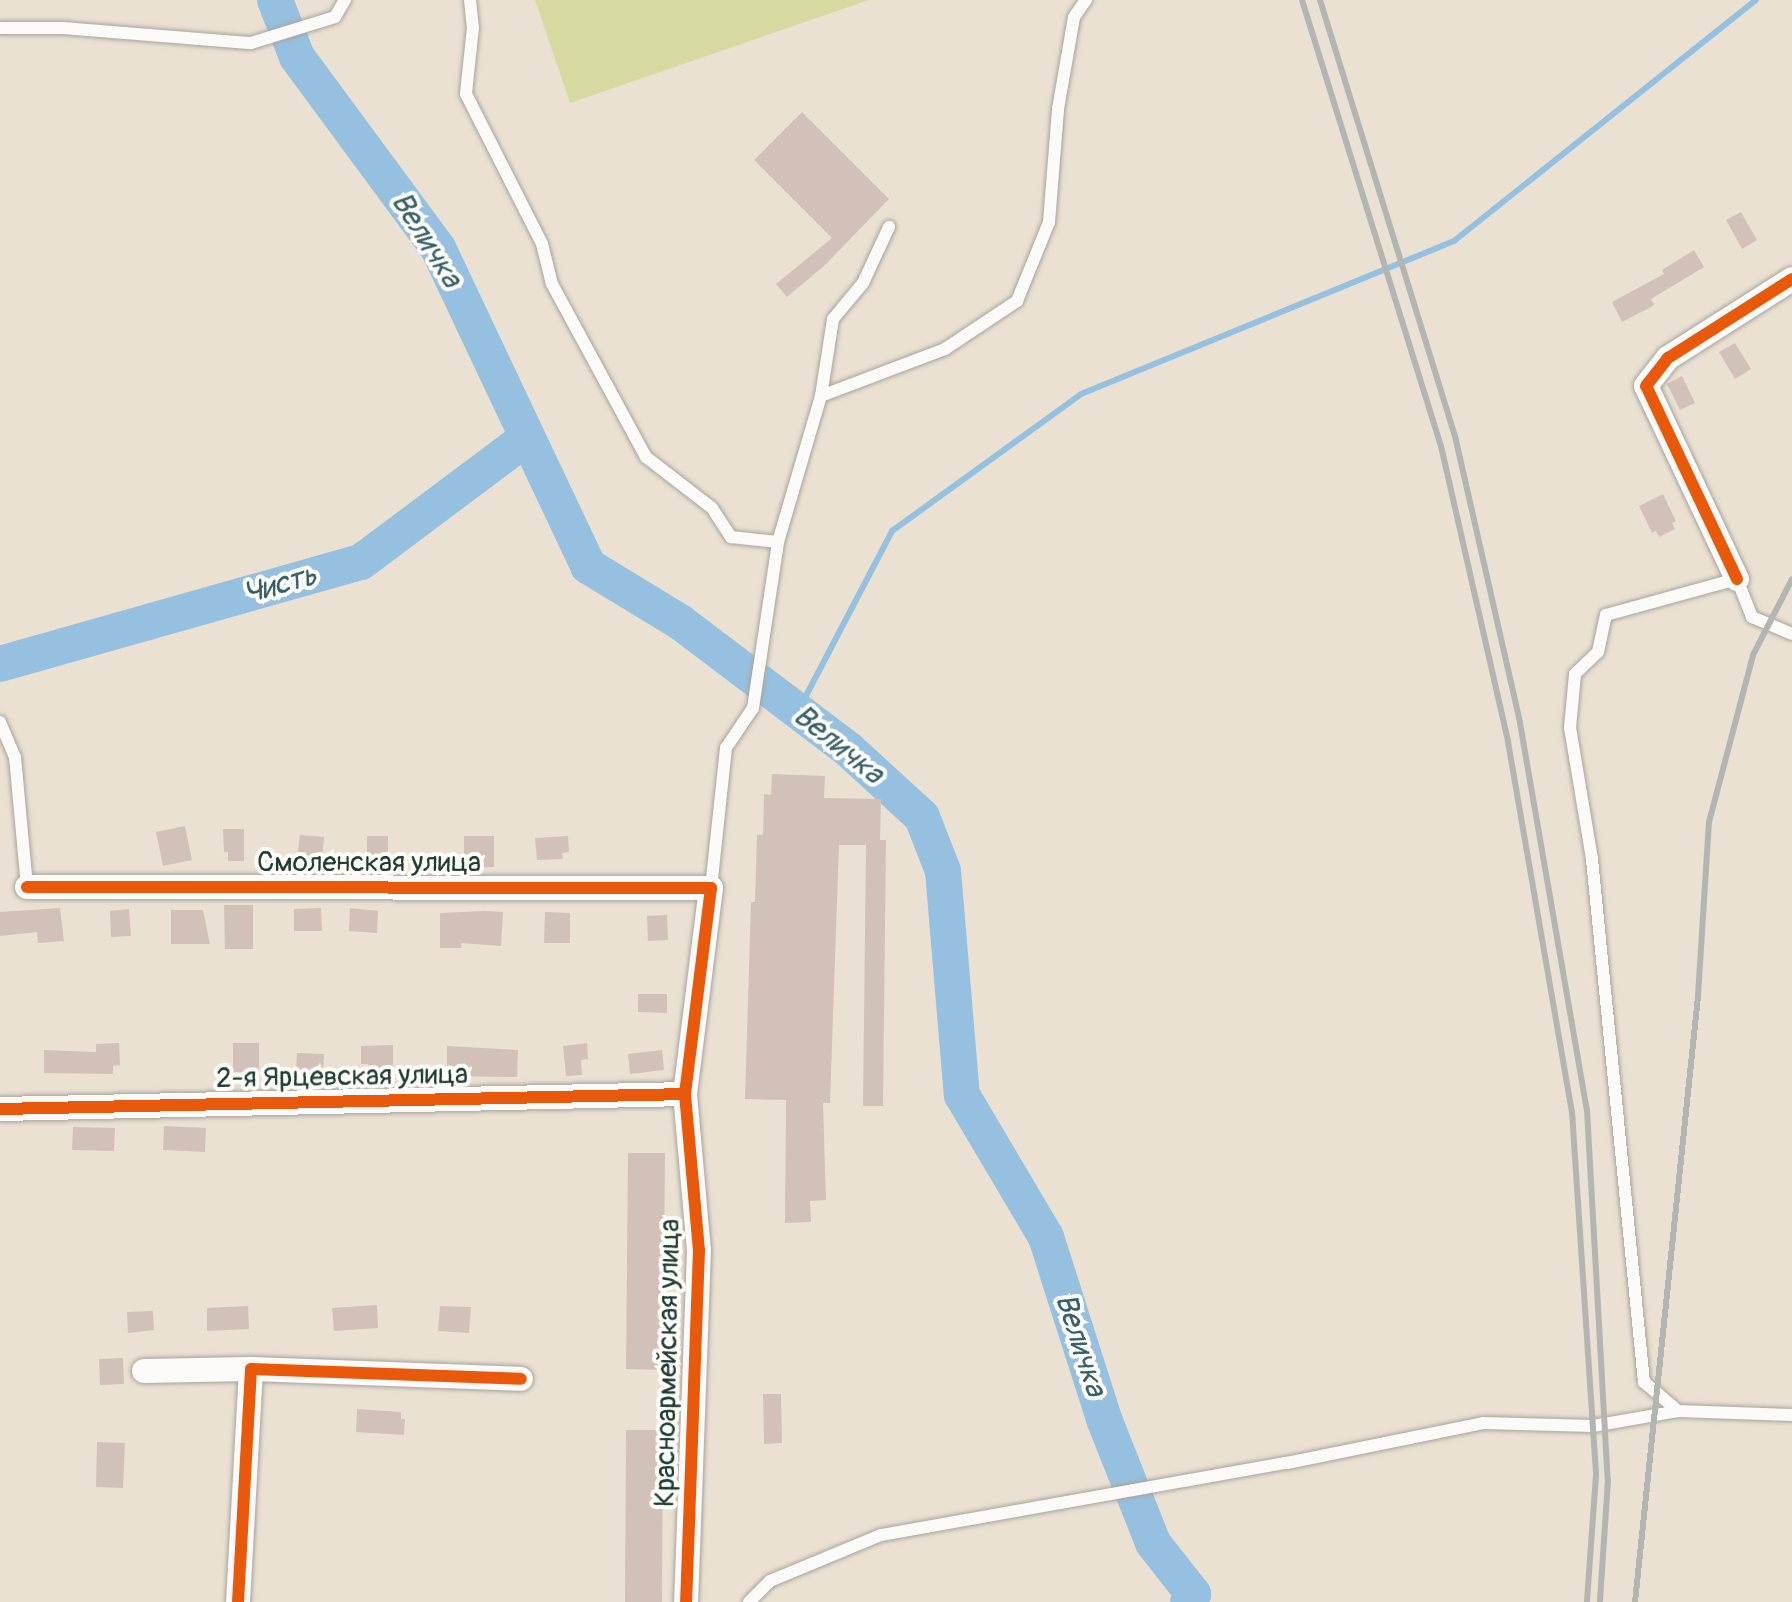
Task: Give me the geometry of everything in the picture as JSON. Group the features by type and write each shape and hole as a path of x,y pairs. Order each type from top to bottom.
{"street":[{"path":"1737,579 1646,386 1668,358 1792,279"},
{"name":"Смоленская улица","path":"27,887 711,888"},
{"name":"Красноармейская улица","path":"686,1602 699,1250 685,1094 711,888"},
{"name":"2-я Ярцевская улица","path":"0,1109 685,1094"},
{"path":"238,1602 251,1369"},
{"path":"144,1371 251,1369 521,1379"}],"lane":[{"path":"0,28 63,28 251,43 335,17 345,0"},
{"path":"470,0 473,27 466,94 542,244 552,284 646,457 712,508 731,537 778,542"},
{"path":"821,396 945,349 1017,301 1049,222 1058,109 1074,17 1086,0"},
{"path":"711,888 726,748 753,708 778,542 821,396 833,319 863,283 889,227"},
{"path":"1678,1411 1644,1382 1592,859 1570,728 1575,674 1598,652 1606,615 1737,579 1752,617 1792,634"},
{"path":"0,722 15,757 27,887"},
{"path":"749,1602 770,1581 881,1535 1287,1463 1483,1423 1593,1426 1678,1411 1792,1415"}],"green space":[{"path":"535,0 869,0 570,103"}],"building":[{"path":"802,112 889,199 824,266 787,297 776,284 832,238 754,160"},
{"path":"1741,212 1757,240 1742,249 1726,220"},
{"path":"1694,250 1704,267 1651,299 1654,304 1651,307 1622,322 1612,302 1664,274 1662,270"},
{"path":"1735,343 1751,369 1735,379 1719,352"},
{"path":"1682,376 1695,403 1680,410 1667,384"},
{"path":"1663,494 1676,521 1672,523 1675,529 1659,537 1656,531 1652,533 1639,506"},
{"path":"772,774 825,776 824,798 881,799 880,840 886,840 883,1106 863,1106 866,845 839,845 830,1103 823,1103 826,1200 810,1201 811,1222 785,1223 786,1100 745,1099 751,902 755,902 757,835 763,835 764,794 771,795"},
{"path":"185,826 192,860 163,866 156,832"},
{"path":"223,829 244,829 244,861 228,861 228,852 224,852"},
{"path":"300,835 324,837 322,861 297,859"},
{"path":"367,836 388,836 388,862 367,862"},
{"path":"464,836 494,836 494,867 464,868"},
{"path":"568,836 569,852 562,853 563,859 537,860 535,838"},
{"path":"224,905 253,905 253,949 225,949"},
{"path":"60,908 64,941 38,943 37,932 0,936 0,912"},
{"path":"321,908 322,931 294,931 294,909"},
{"path":"350,908 378,911 377,933 349,931"},
{"path":"129,909 131,936 111,937 110,911"},
{"path":"171,910 203,910 210,944 171,944"},
{"path":"503,912 501,946 461,943 461,948 440,948 440,913"},
{"path":"545,912 570,913 570,943 544,943"},
{"path":"667,915 668,940 648,941 647,916"},
{"path":"638,994 667,994 667,1013 638,1012"},
{"path":"119,1043 120,1065 113,1066 113,1074 44,1073 44,1050 96,1052 96,1044"},
{"path":"233,1043 259,1043 259,1072 233,1072"},
{"path":"587,1043 588,1059 581,1060 582,1075 566,1076 563,1046"},
{"path":"393,1045 393,1075 368,1075 368,1064 361,1064 361,1046"},
{"path":"447,1046 518,1050 517,1077 447,1076"},
{"path":"662,1050 664,1070 630,1074 628,1054"},
{"path":"297,1053 324,1054 323,1073 296,1072"},
{"path":"164,1126 206,1128 205,1152 163,1150"},
{"path":"73,1127 115,1128 114,1151 72,1150"},
{"path":"628,1153 665,1153 663,1370 626,1369"},
{"path":"377,1305 378,1328 334,1331 332,1308"},
{"path":"248,1306 249,1329 207,1331 207,1308"},
{"path":"440,1306 471,1307 469,1333 438,1331"},
{"path":"153,1311 154,1330 128,1333 127,1312"},
{"path":"123,1358 124,1384 100,1385 99,1359"},
{"path":"763,1394 781,1394 782,1443 764,1444"},
{"path":"357,1409 401,1412 401,1419 405,1419 404,1435 356,1432"},
{"path":"626,1430 663,1430 662,1602 625,1602"},
{"path":"97,1442 125,1443 123,1488 96,1487"}],"waterway":[{"name":"Величка","path":"275,0 297,57 438,248 588,566 680,622 849,750 922,817 943,871 962,1095 1046,1237 1104,1419 1153,1543 1193,1594 1188,1602"},
{"path":"798,711 892,531 1081,394 1454,241 1756,0"},
{"name":"Чисть","path":"0,664 361,562 527,438"}],"railway":[{"path":"1302,0 1441,446 1508,742 1572,1112 1596,1475 1587,1602"},
{"path":"1320,0 1455,436 1520,723 1587,1110 1608,1480 1600,1602"},
{"path":"1635,1602 1698,996 1709,822 1753,655 1792,579"}],"cycle path":[{"path":"1737,579 1646,386 1668,358 1792,279"},
{"path":"27,887 711,888 685,1094 699,1250 686,1602"},
{"path":"0,1109 685,1094"},
{"path":"238,1602 251,1369 521,1379"}]}
